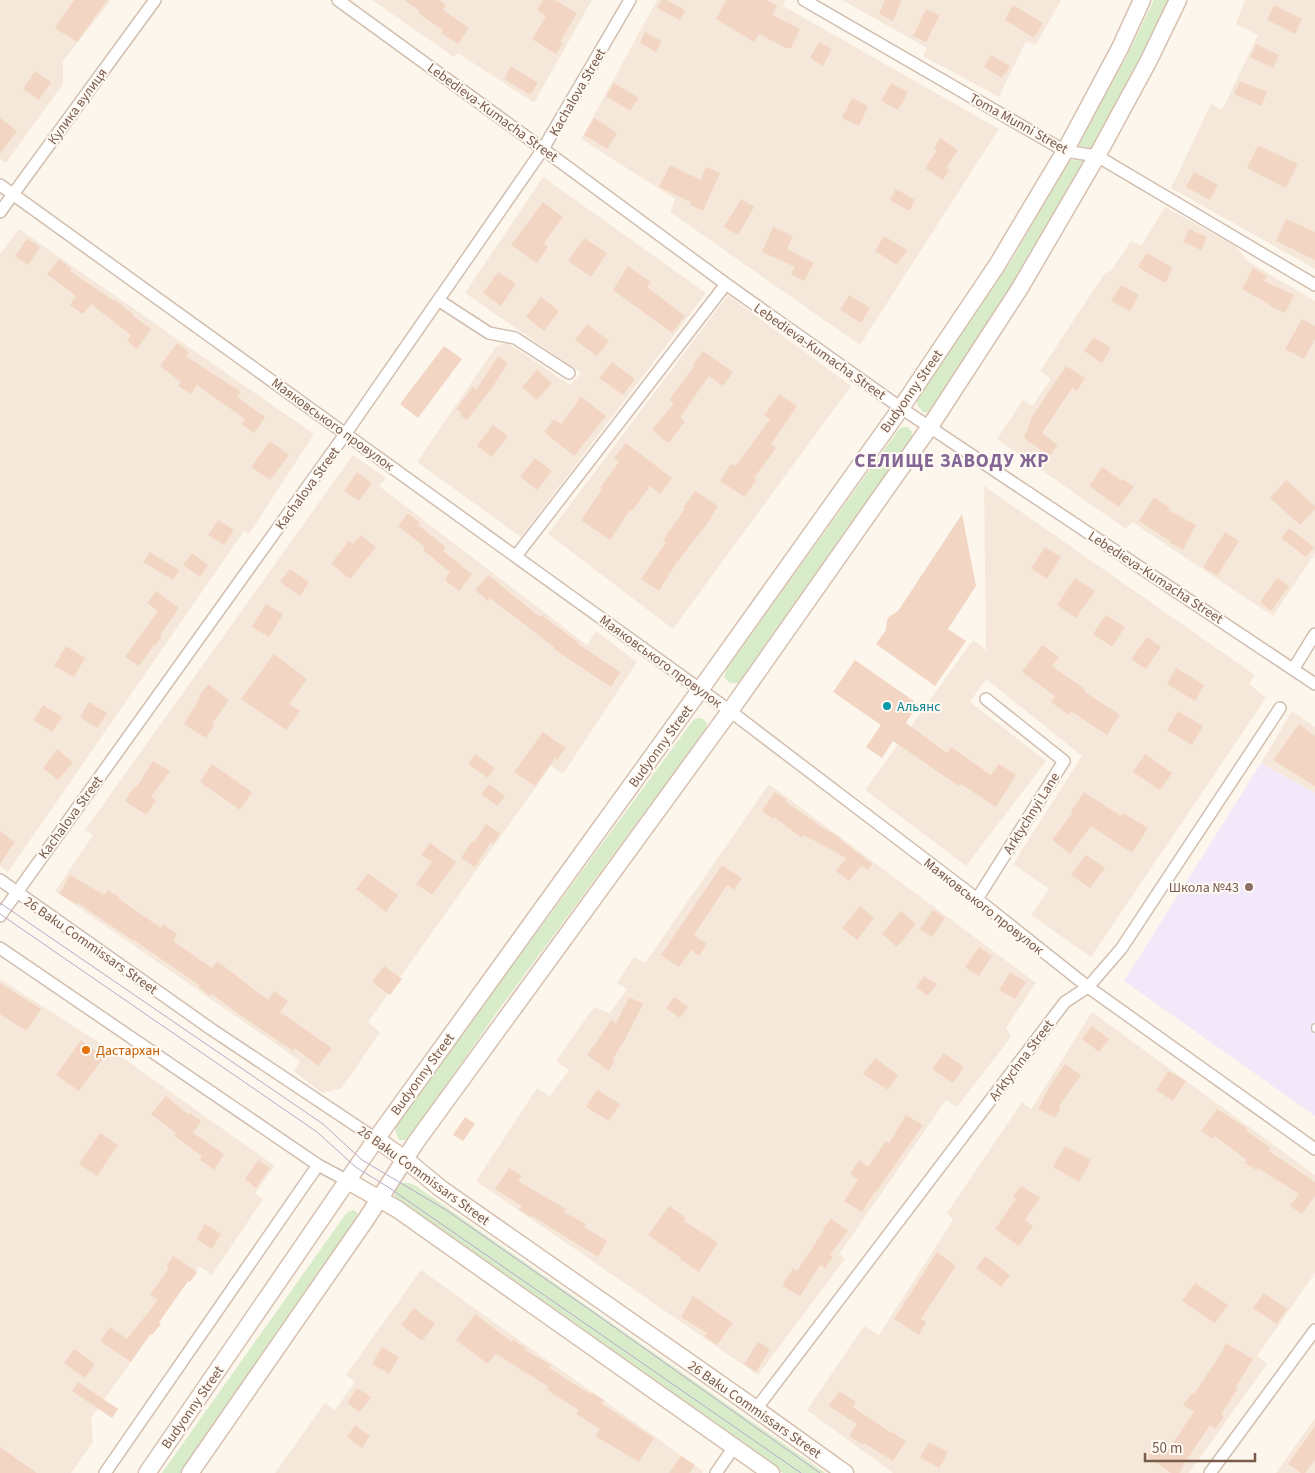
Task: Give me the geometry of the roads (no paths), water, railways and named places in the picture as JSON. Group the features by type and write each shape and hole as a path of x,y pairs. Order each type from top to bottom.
{"main road":[{"name":"Budyonny Street","path":"147,1473 376,1139 700,690 900,408 997,266 1065,152 1120,48 1142,0"},
{"path":"190,1473 379,1199 416,1142 730,711 929,428 1020,288 1097,156 1148,62 1178,0"},
{"name":"26 Baku Commissars Street","path":"376,1139 440,1188 845,1473"},
{"path":"348,1181 397,1209 772,1473"}],"street":[{"name":"Кулика вулиця","path":"0,212 155,0"},
{"name":"Lebedieva-Kumacha Street","path":"338,0 726,284 900,408 1294,668 1315,684"},
{"name":"Kachalova Street","path":"0,916 346,434 543,149 630,0"},
{"name":"Toma Munni Street","path":"804,0 1065,152 1097,156 1315,285"},
{"name":"Маяковського провулок","path":"0,185 730,711 977,899 1088,987 1315,1149"},
{"path":"516,556 726,284"},
{"path":"438,300 489,333 515,338 569,373"},
{"path":"1294,668 1315,634"},
{"name":"Arktychnyi Lane","path":"977,899 1064,761 986,699"},
{"name":"Arktychna Street","path":"756,1409 1066,1002 1088,987 1121,949 1280,708"},
{"name":"26 Baku Commissars Street","path":"0,880 219,1035 376,1139"},
{"path":"0,948 318,1165 348,1181"},
{"path":"105,1473 318,1165"},
{"path":"1210,1473 1315,1330"},
{"path":"716,1473 734,1447"}],"tram line":[{"path":"0,903 323,1124 362,1160 446,1210 820,1473"},
{"path":"0,914 317,1132 357,1168 388,1187 801,1473"}],"place":[{"name":"Альянс","path":"887,706"},
{"name":"Школа №43","path":"1249,887"},
{"name":"Дастархан","path":"86,1050"}],"district":[{"name":"СЕЛИЩЕ ЗАВОДУ ЖР","path":"952,460"}]}
